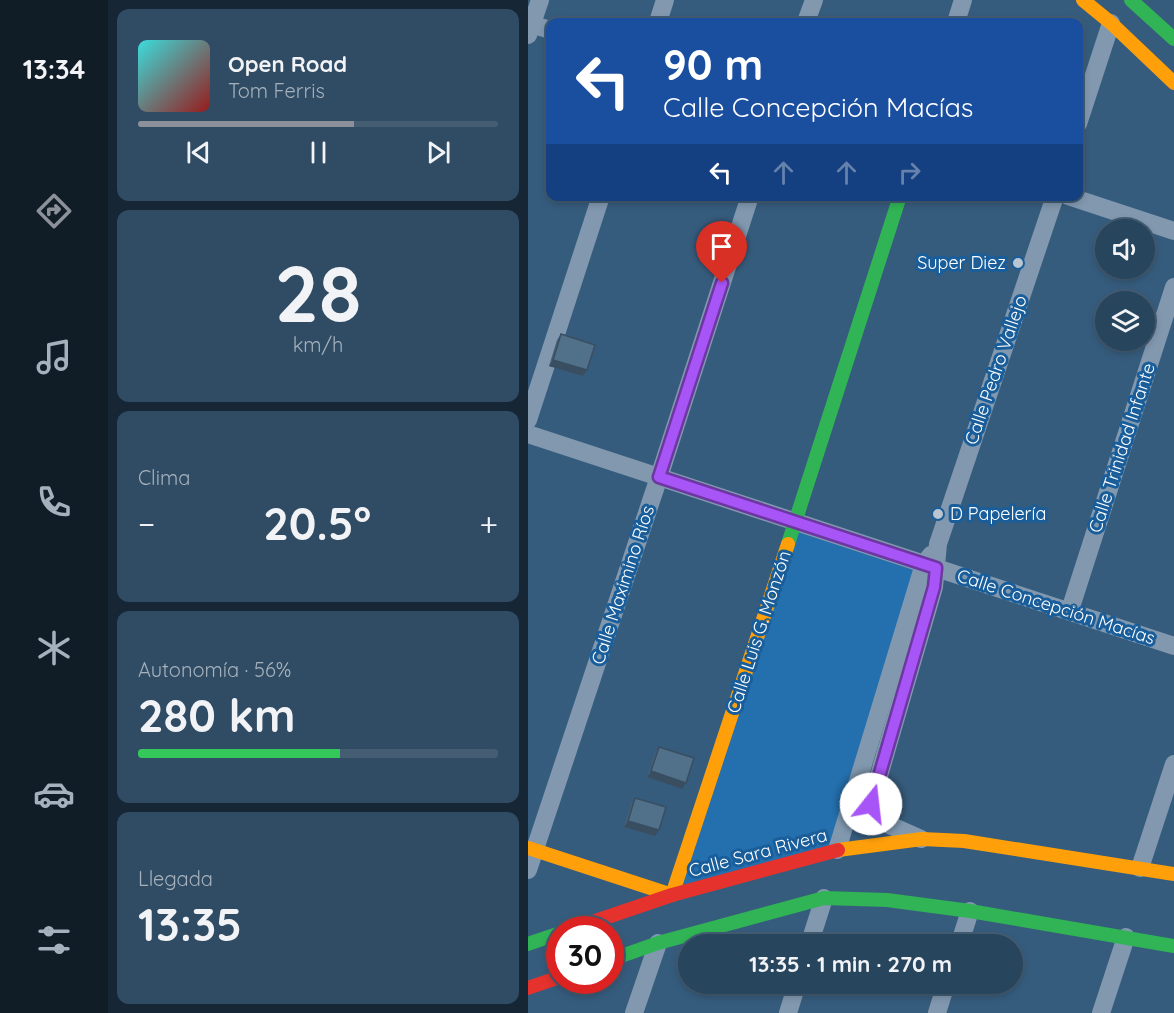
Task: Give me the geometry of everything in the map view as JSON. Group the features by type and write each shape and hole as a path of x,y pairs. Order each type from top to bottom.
{"main road":[{"path":"1083,0 1111,23 1174,83"},
{"path":"1131,0 1174,39"},
{"name":"Calle Luis G. Monzón","path":"672,895 898,201"},
{"name":"Calle Sara Rivera","path":"610,916 672,895 837,850 922,839 964,841 1174,874"},
{"path":"531,850 672,895"},
{"path":"624,955 658,943 824,898 887,900 970,911 1174,946"},
{"path":"528,944 546,938"},
{"path":"528,988 546,982"}],"street":[{"path":"658,18 665,0"},
{"path":"807,18 814,0"},
{"path":"957,18 963,0"},
{"path":"532,18 546,27"},
{"path":"1083,108 1111,23"},
{"path":"528,420 599,201"},
{"name":"Calle Maximino Ríos","path":"528,870 531,850 659,477 748,201"},
{"name":"Calle Pedro Vallejo","path":"837,850 1053,201"},
{"path":"1083,201 1174,231"},
{"name":"Calle Trinidad Infante","path":"1070,610 1174,287"},
{"name":"Calle Concepción Macías","path":"528,434 1174,646"},
{"name":"Calle Pedro Vallejo","path":"922,839 885,823 871,804 934,587 930,566"},
{"path":"1140,868 1174,764"},
{"path":"813,934 824,898"},
{"path":"963,934 970,911"},
{"path":"1101,1013 1126,937"},
{"path":"634,1013 658,943"},
{"path":"788,1013 794,994"},
{"path":"937,1013 943,994"}],"shaded area":[{"path":"796,524 924,565 834,845 680,889"}],"building":[{"path":"561,334 595,345 587,370 553,360"},
{"path":"659,747 694,758 686,783 651,771"},
{"path":"635,798 666,807 659,830 628,821"}],"traffic: fast":[{"path":"1131,0 1174,39"},
{"path":"788,544 898,201"},
{"path":"624,955 658,943 824,898 887,900 970,911 1174,946"},
{"path":"528,944 546,938"}],"traffic: slow":[{"path":"1083,0 1111,23 1174,83"},
{"path":"528,848 672,895 788,544"},
{"path":"838,850 922,839 964,841 1174,874"}],"traffic: jam":[{"path":"610,916 672,895 838,850"},
{"path":"528,988 546,982"}],"place":[{"name":"Super Diez","path":"1018,263"},
{"name":"D Papelería","path":"938,514"}],"route":[{"path":"722,283 659,477 936,568 934,587 871,804"}]}
